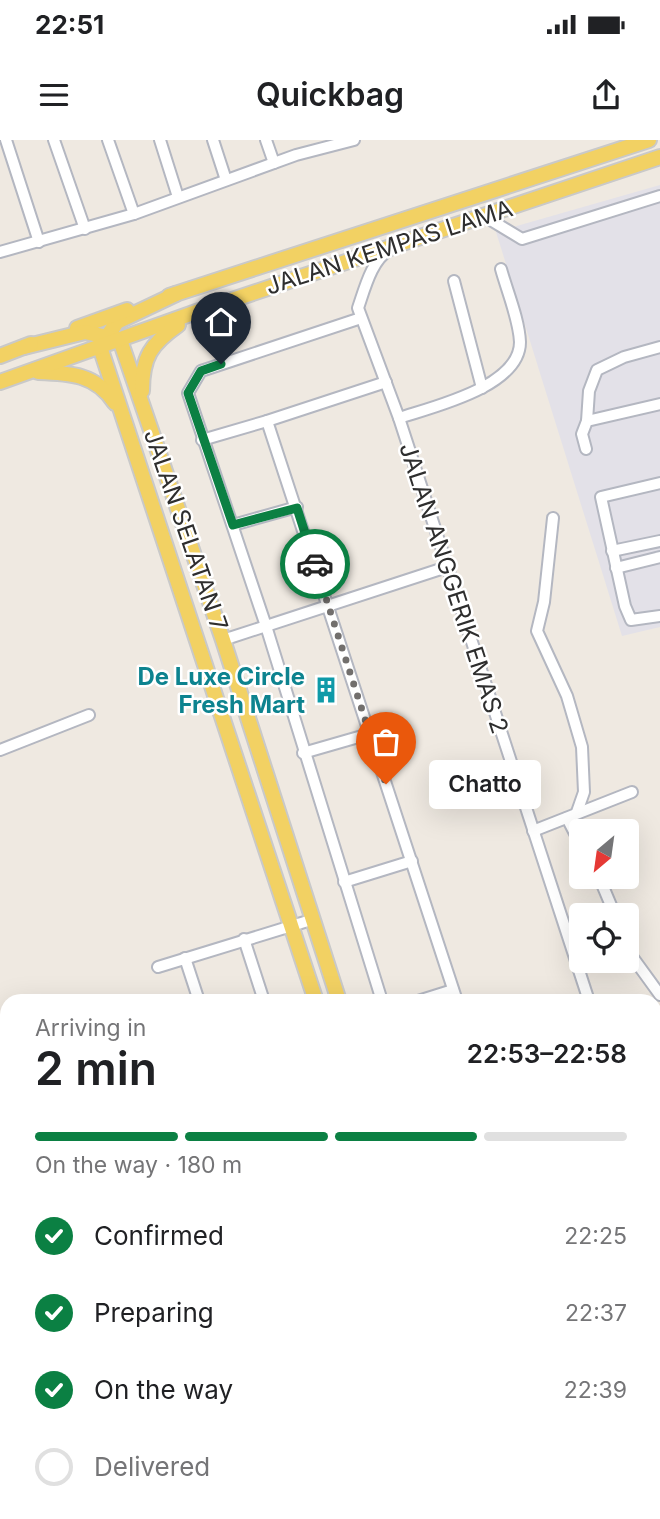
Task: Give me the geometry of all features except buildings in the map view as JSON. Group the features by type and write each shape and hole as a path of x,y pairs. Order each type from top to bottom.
{"main road":[{"name":"JALAN KEMPAS LAMA","path":"0,356 176,294 649,140"},
{"name":"JALAN KEMPAS LAMA","path":"0,382 109,341 660,157"},
{"path":"24,347 85,332 109,341 124,318 176,294"},
{"path":"142,398 146,354 159,338 196,312"},
{"name":"JALAN SELATAN 7","path":"109,341 142,398 223,640 311,920 337,994"},
{"name":"JALAN SELATAN 7","path":"109,341 122,413 314,994"},
{"path":"30,372 79,375 93,380 122,413"}],"street":[{"path":"6,140 40,242"},
{"path":"54,140 85,229"},
{"path":"108,140 134,214"},
{"path":"160,140 178,197"},
{"path":"213,140 226,180"},
{"path":"266,140 274,163"},
{"path":"0,252 134,214 274,163 318,144 354,140"},
{"path":"484,216 522,239 660,195"},
{"path":"380,994 303,753 266,626 188,393 201,371 361,318 358,308 373,272 385,253 415,237"},
{"path":"399,418 482,388 511,366 520,343 501,269"},
{"path":"454,281 482,388"},
{"name":"JALAN ANGGERIK EMAS 2","path":"361,318 399,418 587,994"},
{"path":"586,449 582,434 587,421 589,391 597,370 624,357 660,347"},
{"path":"202,440 386,383"},
{"path":"587,421 660,404"},
{"path":"267,421 455,994"},
{"path":"660,483 601,497 625,606 631,620 660,616"},
{"path":"233,525 297,508"},
{"path":"553,518 544,602 537,631 567,696 582,747 584,792 572,815 573,819"},
{"path":"612,551 660,541"},
{"path":"616,568 660,557"},
{"path":"223,640 447,567"},
{"path":"0,750 89,715"},
{"path":"303,753 369,734"},
{"path":"533,831 632,792"},
{"path":"344,882 412,861"},
{"path":"158,967 311,920"},
{"path":"244,939 262,994"},
{"path":"185,958 197,994"},
{"path":"639,966 659,994"}],"shaded area":[{"path":"660,185 660,627 622,636 496,232"}],"way so far":[{"path":"315,564 386,784"}],"place":[{"name":"De Luxe Circle Fresh Mart","path":"326,690"},
{"name":"Chatto","path":"386,784"}],"route":[{"path":"221,364 201,371 188,393 233,525 297,508 315,564"}]}
